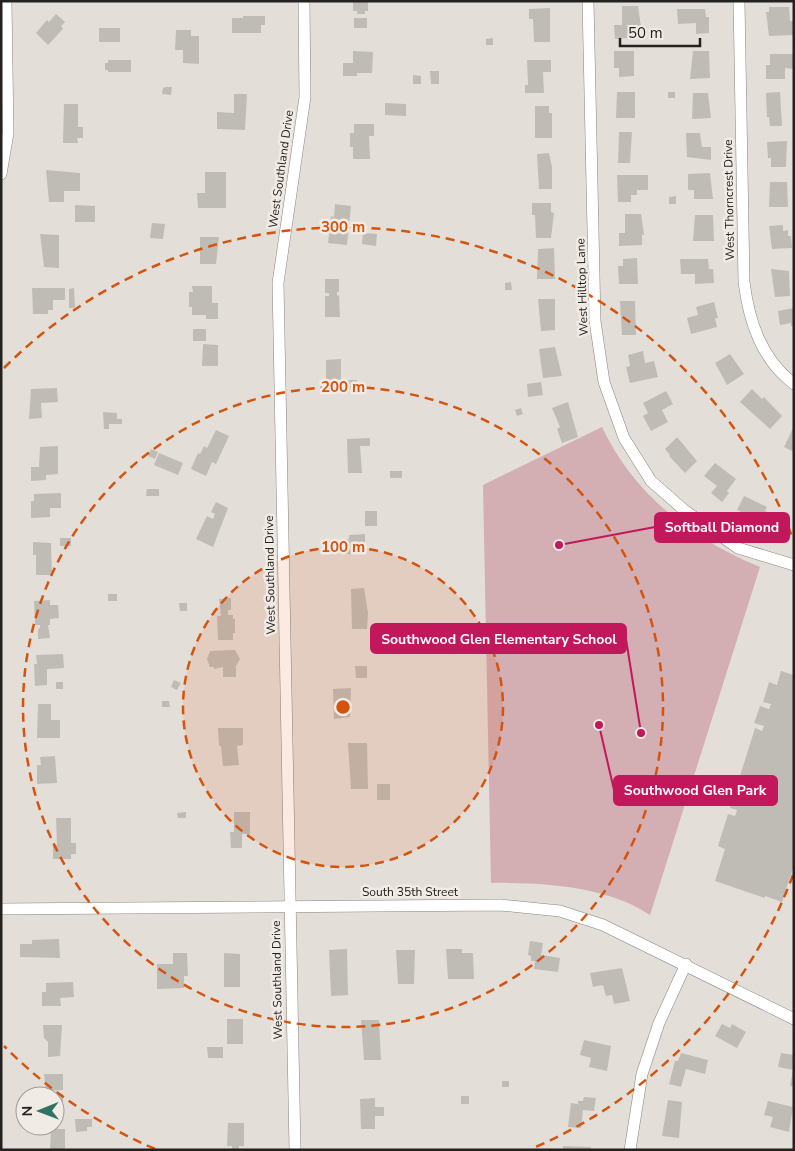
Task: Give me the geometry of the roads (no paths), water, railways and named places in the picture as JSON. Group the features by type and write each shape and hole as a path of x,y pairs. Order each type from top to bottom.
{"street":[{"path":"1,174 8,133 6,1"},
{"name":"West Southland Drive","path":"295,1150 278,283 305,97 304,1"},
{"name":"West Hilltop Lane","path":"588,1 595,321 604,382 624,438 651,481 684,510 738,548 794,565"},
{"name":"West Thorncrest Drive","path":"740,1 744,282 747,308 763,348 776,368 794,384"},
{"name":"South 35th Street","path":"1,909 264,909 290,906 500,905 560,911 603,925 686,964 794,1019"},
{"path":"630,1150 642,1074 659,1023 686,964"}],"place":[{"name":"Softball Diamond","path":"559,545"},
{"name":"Southwood Glen Park","path":"599,725"},
{"name":"Southwood Glen Elementary School","path":"641,733"}]}
